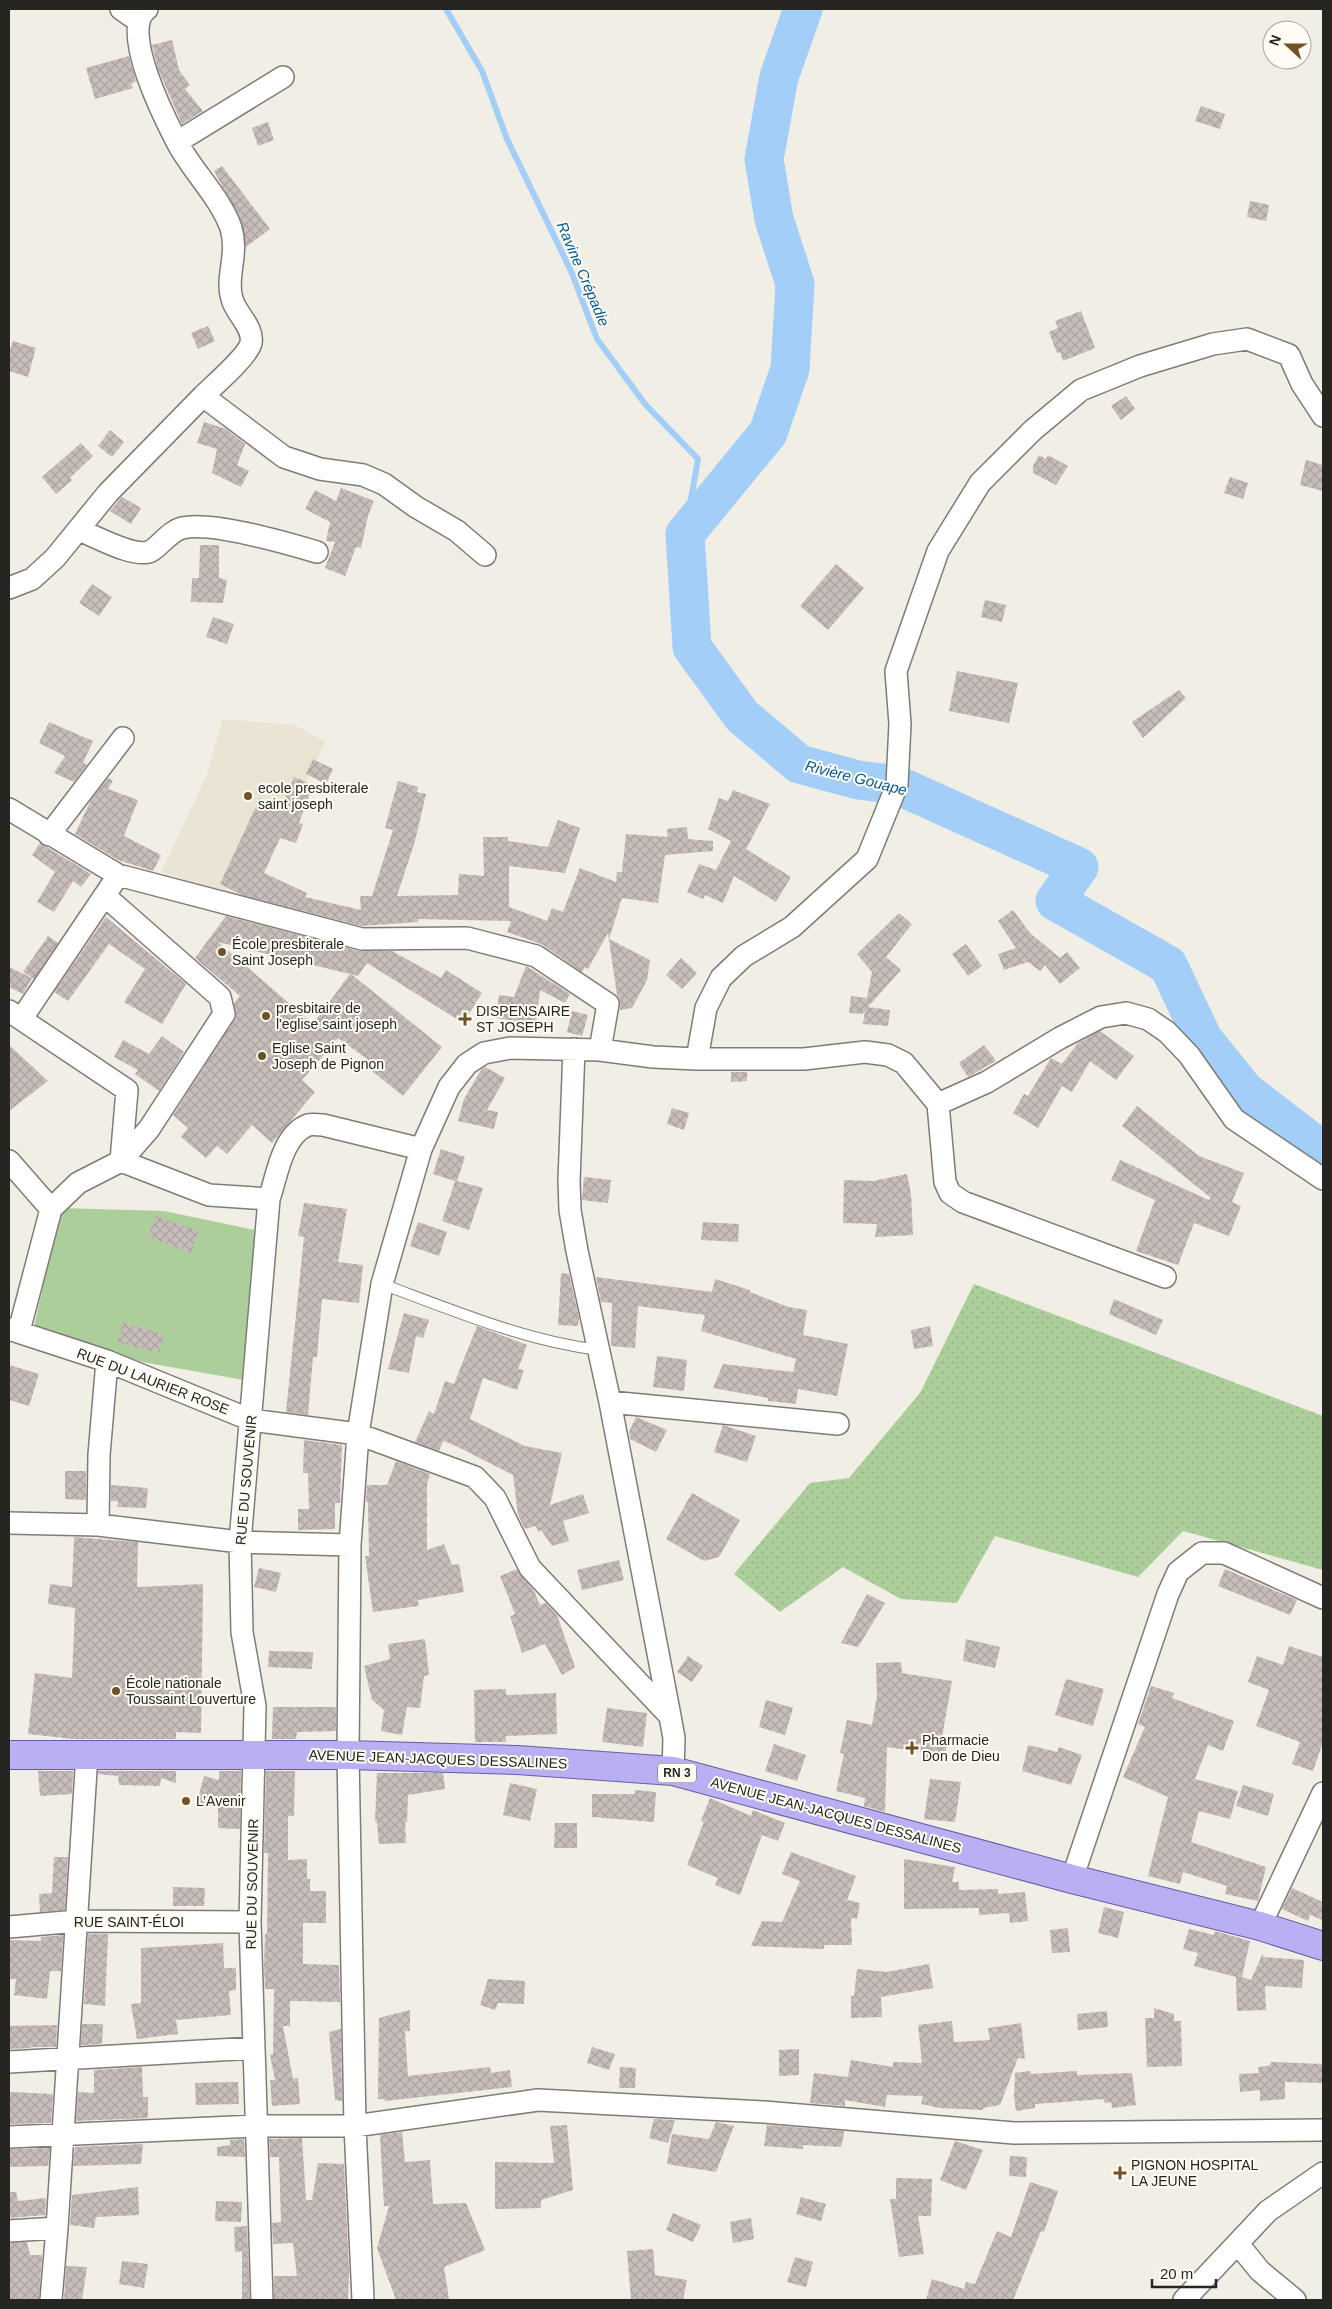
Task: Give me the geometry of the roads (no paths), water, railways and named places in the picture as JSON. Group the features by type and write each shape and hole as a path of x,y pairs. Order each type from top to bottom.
{"main road":[{"name":"AVENUE JEAN-JACQUES DESSALINES","path":"9,1755 348,1755 517,1760 673,1772 1072,1879 1260,1926 1323,1946"}],"street":[{"path":"9,588 32,579 54,558 108,493 244,356 252,341 250,330 235,308 231,297 235,250 230,227 177,142 147,74 137,38 135,13"},
{"path":"177,142 283,77"},
{"path":"697,1059 706,1008 721,978 744,956 792,927 867,858 897,785 900,724 896,671 938,551 980,483 1033,430 1081,390 1140,366 1213,344 1247,339 1289,355 1302,384 1323,416"},
{"path":"203,396 284,457 320,469 363,475 384,484 416,507 457,531 485,555"},
{"path":"79,530 125,550 138,552 150,551 180,528 222,530 274,540 317,552"},
{"path":"49,835 123,738"},
{"path":"9,809 49,835 118,875 362,939 467,938 536,956 608,1004 600,1050"},
{"path":"118,875 105,896 16,1014 127,1090 121,1161"},
{"path":"14,1330 51,1209 78,1183 121,1161 149,1128 224,1014 220,996 105,896"},
{"path":"938,1104 987,1082 1060,1038 1101,1017 1126,1013 1148,1019 1166,1032 1188,1055 1234,1119 1323,1179"},
{"path":"364,2300 355,2126 348,1755 350,1545 358,1434 382,1284 421,1149 449,1087 467,1064 484,1053 510,1048 600,1050 653,1057 697,1059 804,1059 865,1052 888,1055 904,1063 938,1104 945,1182 950,1193 963,1202 1165,1277"},
{"path":"574,1049 569,1181 570,1210 577,1251 600,1350 670,1716 674,1738 673,1772"},
{"name":"RUE DU SOUVENIR","path":"262,2300 250,1922 255,1706 242,1632 240,1542 269,1199 288,1145 297,1132 309,1125 323,1125 421,1149"},
{"path":"9,1161 51,1209"},
{"path":"121,1161 209,1195 269,1199"},
{"name":"RUE DU LAURIER ROSE","path":"14,1330 107,1361 251,1420 358,1434 475,1478 495,1498 530,1568 670,1716"},
{"path":"98,1525 99,1455 107,1361"},
{"path":"610,1402 838,1424"},
{"path":"9,1523 98,1525 240,1542 350,1545"},
{"path":"1072,1879 1168,1594 1178,1572 1202,1553 1224,1554 1323,1598"},
{"path":"50,2300 57,2228 61,2135 68,2057 87,1754"},
{"path":"1260,1926 1323,1793"},
{"name":"RUE SAINT-ÉLOI","path":"9,1927 76,1921 250,1922"},
{"path":"9,2062 68,2057 254,2048"},
{"path":"9,2137 256,2126 355,2126 538,2100 764,2112 1014,2133 1323,2130"},
{"path":"1184,2300 1268,2211 1323,2173"},
{"path":"9,2231 57,2228"},
{"path":"1238,2244 1260,2271 1295,2300"}],"lane":[{"path":"382,1284 516,1331 574,1347 600,1350"}],"waterway":[{"name":"Ravine Crépadie","path":"446,9 482,71 507,139 571,271 597,339 645,404 698,459 685,534"},
{"name":"Rivière Gouape","path":"803,9 779,77 764,159 774,219 795,284 790,369 768,433 685,534 692,647 742,716 799,764 858,780 897,785 1079,867 1055,901 1168,965 1203,1039 1245,1091 1323,1151"}],"place":[{"name":"ecole presbiterale saint joseph","path":"248,796"},
{"name":"École presbiterale Saint Joseph","path":"222,952"},
{"name":"presbitaire de l'eglise saint joseph","path":"266,1016"},
{"name":"DISPENSAIRE ST JOSEPH","path":"465,1019"},
{"name":"Eglise Saint Joseph de Pignon","path":"262,1056"},
{"name":"École nationale Toussaint Louverture","path":"116,1691"},
{"name":"Pharmacie Don de Dieu","path":"912,1748"},
{"name":"L’Avenir","path":"186,1801"},
{"name":"PIGNON HOSPITAL LA JEUNE","path":"1120,2173"}]}
